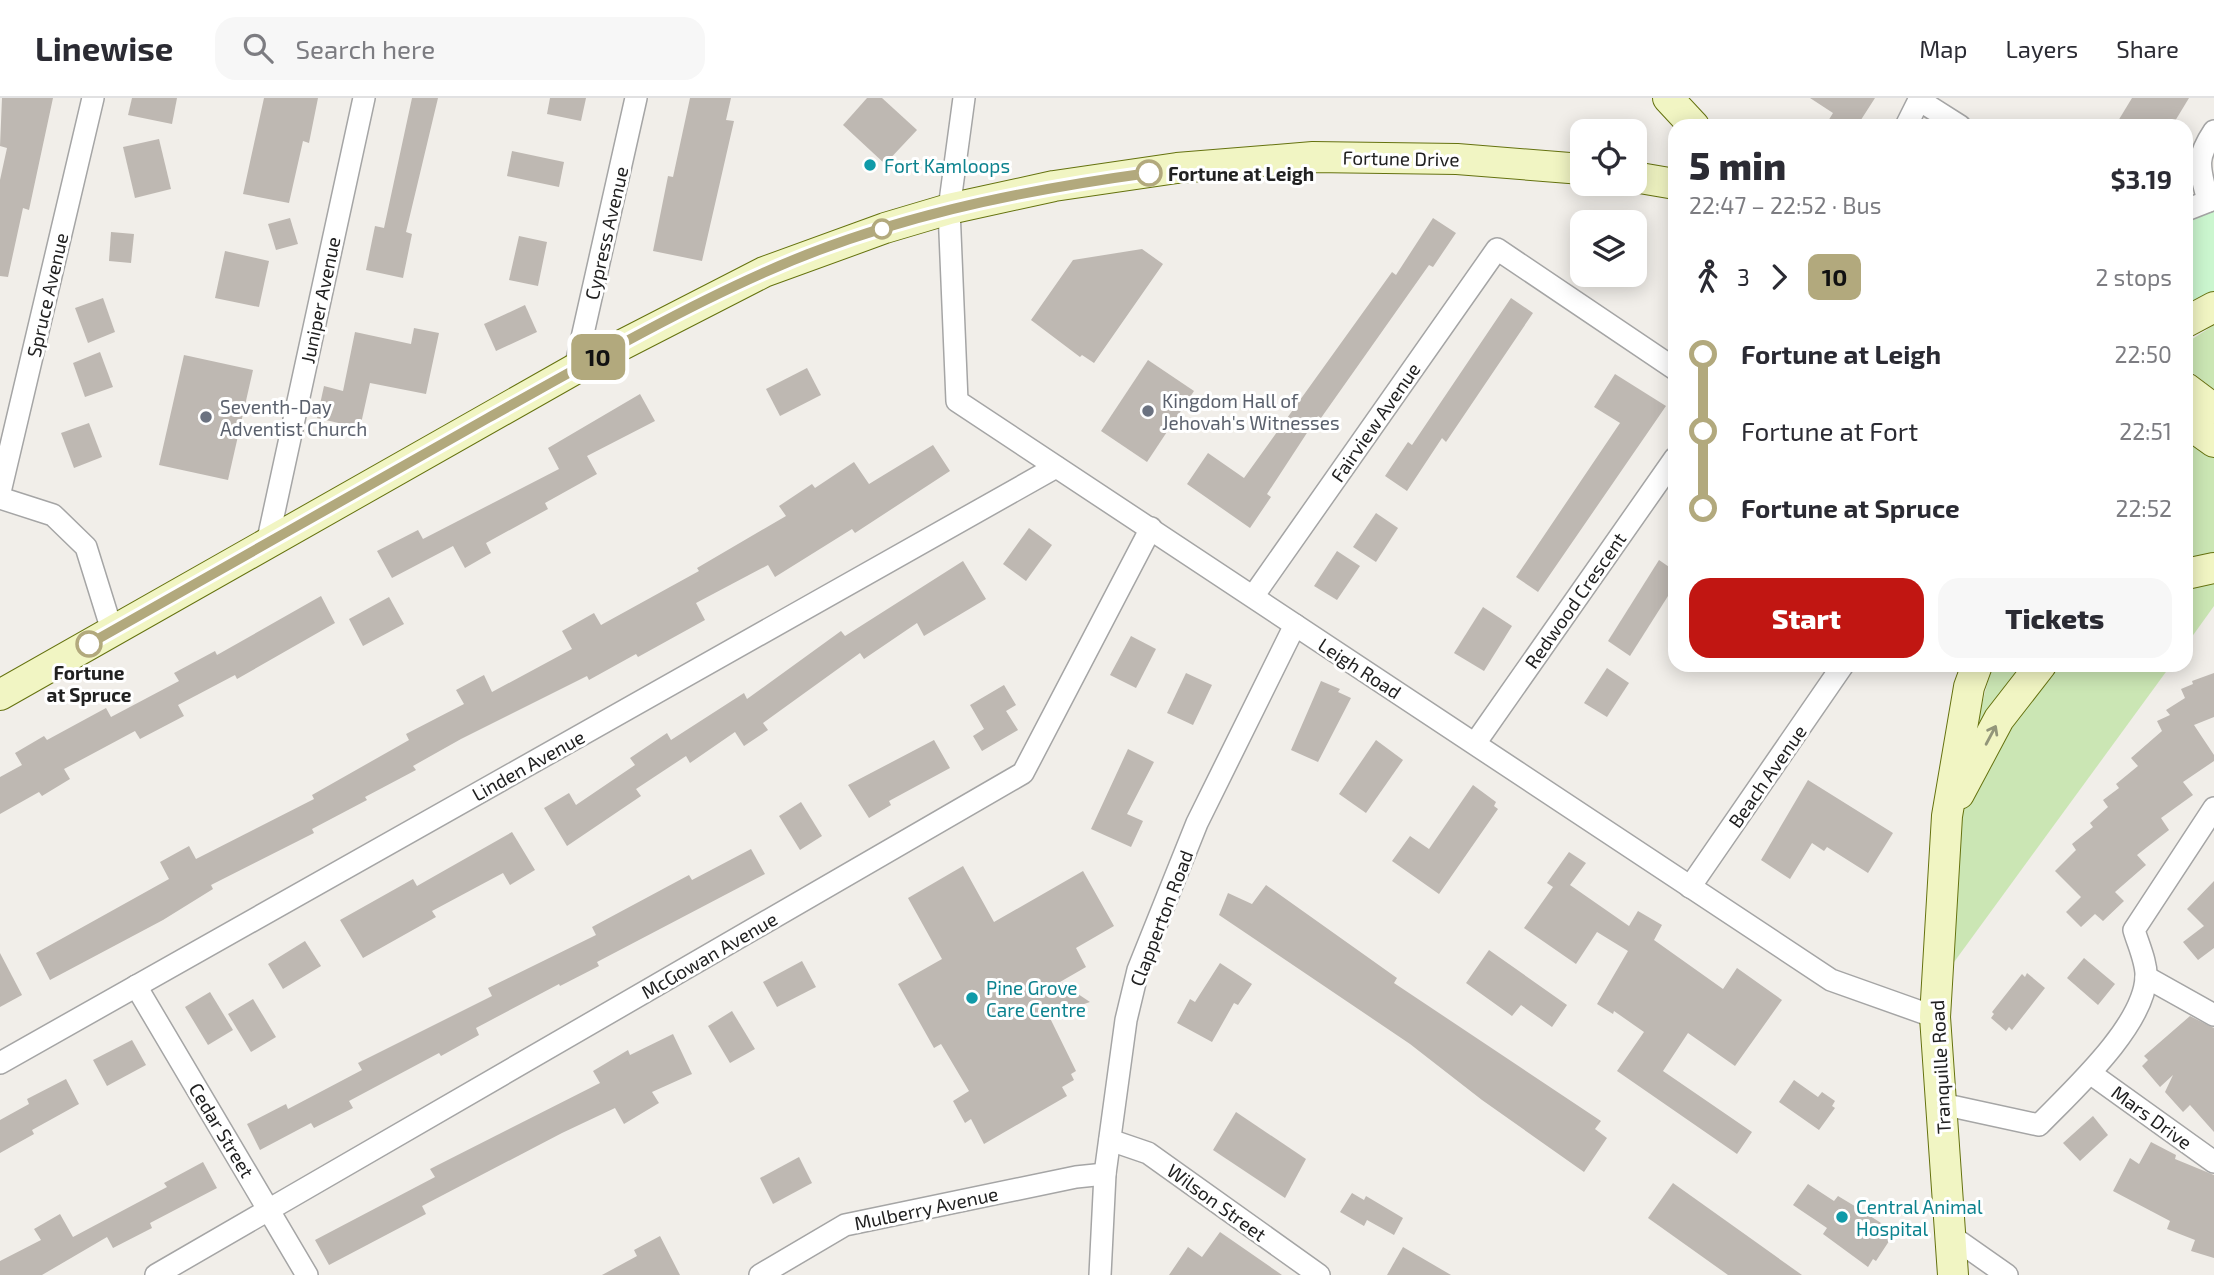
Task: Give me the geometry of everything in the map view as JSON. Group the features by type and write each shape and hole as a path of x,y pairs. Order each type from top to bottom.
{"main road":[{"path":"1668,98 1688,119"},
{"name":"Fortune Drive","path":"0,695 575,369 764,272 885,228 949,209 1054,186 1177,168 1313,157 1457,159 1570,168"},
{"path":"1647,179 1668,183"},
{"path":"2193,392 2214,409"},
{"path":"2193,427 2214,442"},
{"path":"2193,571 2214,568"},
{"name":"Tranquille Road","path":"1953,1275 1935,1017 1947,816 1974,672"},
{"path":"1947,816 1999,719 2036,672"}],"street":[{"name":"Spruce Avenue","path":"0,492 93,98"},
{"name":"Juniper Avenue","path":"267,544 364,98"},
{"name":"Cypress Avenue","path":"575,369 636,98"},
{"path":"949,209 964,98"},
{"path":"1910,119 1920,99 1950,119"},
{"path":"2193,207 2211,200 2200,169 2200,151 2214,131"},
{"name":"Leigh Road","path":"949,209 957,401 1254,595 1295,625 1831,980 1935,1017"},
{"name":"Fairview Avenue","path":"1254,595 1497,249 1668,364"},
{"name":"Linden Avenue","path":"0,1063 1056,467"},
{"name":"Redwood Crescent","path":"1476,743 1668,468"},
{"path":"0,498 53,515 86,547 110,624 107,634"},
{"name":"McGowan Avenue","path":"156,1275 1023,773 1151,528"},
{"name":"Clapperton Road","path":"1100,1275 1105,1174 1126,1020 1138,970 1197,823 1295,625"},
{"name":"Beach Avenue","path":"1690,887 1838,672"},
{"path":"1942,1104 2039,1125 2090,1073 2133,1018 2146,977 2134,930 2211,819"},
{"path":"2146,977 2214,1015"},
{"name":"Cedar Street","path":"136,986 307,1275"},
{"name":"Mars Drive","path":"2090,1073 2214,1162"},
{"name":"Wilson Street","path":"1110,1140 1148,1153 1319,1275"},
{"name":"Mulberry Avenue","path":"760,1275 845,1224 1076,1177 1105,1174"},
{"path":"1950,1236 2007,1275"}],"green space":[{"path":"2214,210 2214,298 2193,312 2193,215"},
{"path":"2214,325 2214,389 2193,373 2193,338"},
{"path":"2193,441 2214,454 2214,560 2193,564"},
{"path":"2214,580 2214,606 2193,635 2193,584"},
{"path":"1990,672 2024,672 1971,747"},
{"path":"2052,672 2166,672 1949,969 1959,812 1996,744"}],"building":[{"path":"2,98 53,98 29,210 23,208 8,277 0,276 0,180 7,148 0,146"},
{"path":"132,98 177,98 172,124 128,115"},
{"path":"264,98 318,98 309,143 303,141 289,203 243,194"},
{"path":"412,98 438,98 406,232 412,234 403,278 366,270 375,226 384,228"},
{"path":"550,98 586,98 581,121 547,114"},
{"path":"690,98 731,98 726,120 734,121 702,261 653,251 668,176 673,177"},
{"path":"867,98 882,98 917,130 885,164 843,125"},
{"path":"1810,98 1875,98 1862,119 1829,119 1833,113"},
{"path":"2132,98 2189,98 2176,119 2119,119"},
{"path":"159,139 171,189 135,198 123,147"},
{"path":"512,151 564,162 559,187 507,176"},
{"path":"290,218 298,244 276,250 268,224"},
{"path":"1433,218 1456,233 1433,267 1429,265 1321,418 1318,416 1267,494 1271,497 1250,528 1187,484 1208,453 1244,478 1392,272 1396,275"},
{"path":"111,232 134,234 131,263 109,261"},
{"path":"519,236 547,242 538,286 509,280"},
{"path":"1142,249 1163,264 1094,363 1082,355 1080,357 1031,320 1073,260"},
{"path":"225,251 269,261 259,307 215,298"},
{"path":"103,298 115,332 88,343 75,308"},
{"path":"1511,298 1533,313 1446,442 1442,438 1407,491 1385,476 1408,442 1412,445"},
{"path":"525,305 537,332 496,351 484,324"},
{"path":"414,328 439,333 426,394 370,383 360,428 317,418 324,386 343,391 355,332 411,344"},
{"path":"100,352 113,387 85,397 73,363"},
{"path":"184,355 253,370 228,480 159,465"},
{"name":"Kingdom Hall of Jehovah's Witnesses","path":"1148,360 1194,391 1147,462 1101,431"},
{"path":"807,368 821,395 780,416 766,389"},
{"path":"1615,374 1666,406 1538,592 1516,577 1620,423 1594,407"},
{"path":"640,394 655,421 587,456 597,474 545,503 548,509 486,543 491,553 465,568 453,546 392,578 377,551 418,530 423,539 559,469 548,448"},
{"path":"89,423 102,457 74,468 61,433"},
{"path":"933,445 950,471 855,533 852,529 775,577 768,565 696,603 705,620 638,657 636,654 589,680 587,676 461,739 413,766 416,770 365,797 367,800 312,829 314,833 211,885 213,889 163,920 50,980 36,953 169,879 160,862 189,846 196,859 314,799 312,795 409,740 406,734 464,704 456,690 484,675 492,692 572,649 562,631 594,613 601,625 699,571 697,568 786,516 779,506 812,484 815,488 854,462 869,484"},
{"path":"1376,513 1398,528 1376,562 1353,547"},
{"path":"1029,528 1052,545 1026,581 1003,564"},
{"path":"1337,551 1360,566 1337,600 1314,586"},
{"path":"1659,560 1668,566 1668,596 1630,656 1608,641"},
{"path":"963,561 986,599 924,636 917,623 864,659 860,653 763,723 768,730 744,746 735,732 690,763 686,756 636,789 641,796 567,846 544,808 569,793 576,805 635,765 630,758 667,733 671,740 744,693 747,699 841,631 845,636"},
{"path":"321,596 335,623 237,679 235,675 178,705 184,716 140,739 135,731 64,769 70,779 42,796 39,792 0,814 0,777 22,765 15,753 44,736 47,740 106,708 111,717 179,681 174,673 215,651 217,655"},
{"path":"389,597 404,624 363,646 349,619"},
{"path":"1483,607 1512,626 1484,671 1454,653"},
{"path":"1131,636 1156,649 1136,688 1110,675"},
{"path":"1607,668 1629,683 1607,717 1584,703"},
{"path":"1186,673 1212,685 1193,725 1167,713"},
{"path":"2214,673 2214,717 2194,725 2214,755 2214,761 2183,782 2193,795 2161,818 2169,830 2137,855 2146,865 2115,892 2124,901 2103,921 2095,914 2081,927 2066,912 2081,897 2055,871 2076,850 2072,844 2093,827 2090,823 2108,807 2103,800 2119,788 2116,784 2138,766 2131,758 2162,731 2157,721 2170,715 2166,710 2185,698 2181,689 2193,684 2192,681"},
{"path":"1321,681 1340,689 1338,692 1351,698 1318,762 1291,750"},
{"path":"1004,685 1016,705 1006,711 1018,730 982,751 973,736 984,729 970,705"},
{"path":"934,740 950,768 889,801 891,805 869,818 848,785"},
{"path":"1376,740 1403,760 1366,813 1339,794"},
{"path":"1128,749 1154,762 1127,814 1143,821 1131,847 1091,829"},
{"path":"1808,780 1893,833 1868,873 1827,847 1824,851 1812,843 1790,879 1761,860"},
{"path":"1473,785 1496,802 1494,806 1498,809 1439,894 1392,861 1410,836 1429,849"},
{"path":"801,802 822,836 800,850 779,816"},
{"path":"512,832 535,870 510,885 503,873 432,911 436,917 363,958 340,920 413,879 417,886"},
{"path":"751,849 765,874 597,962 599,966 476,1028 479,1035 349,1101 353,1108 314,1128 311,1123 260,1150 247,1124 286,1104 288,1109 362,1070 358,1063 492,996 488,988 596,935 592,927 689,875 692,880"},
{"path":"1569,852 1586,863 1570,885 1629,926 1638,911 1662,925 1654,940 1723,989 1737,968 1782,1000 1735,1066 1688,1033 1663,1071 1752,1132 1737,1154 1617,1071 1644,1032 1614,1011 1613,1014 1597,1004 1628,951 1597,932 1576,964 1524,928 1553,887 1547,883"},
{"name":"Pine Grove Care Centre","path":"963,866 994,922 1083,871 1114,926 1076,948 1086,967 1060,982 1090,1002 1049,1016 1076,1071 1071,1074 1074,1080 1062,1087 1067,1096 984,1144 971,1119 965,1123 953,1101 969,1091 941,1044 934,1048 898,984 942,959 908,898"},
{"path":"2214,881 2214,948 2198,960 2183,942 2204,926 2187,909"},
{"path":"1266,885 1397,978 1394,983 1601,1121 1595,1129 1607,1138 1584,1172 1482,1100 1410,1044 1219,915 1228,893 1252,904"},
{"path":"305,941 321,966 283,989 268,964"},
{"path":"1489,950 1567,1005 1552,1027 1521,1005 1512,1016 1466,983"},
{"path":"0,953 22,995 0,1007"},
{"path":"2084,958 2115,984 2098,1005 2067,978"},
{"path":"802,961 816,987 777,1007 763,982"},
{"path":"1220,963 1252,984 1238,1005 1234,1003 1212,1042 1177,1023 1190,999 1195,1002"},
{"path":"2027,973 2045,988 2012,1030 2009,1027 2006,1031 1991,1018 1994,1014 1992,1012 2022,974 2025,977"},
{"path":"210,992 233,1030 208,1045 185,1007"},
{"path":"253,999 276,1037 251,1052 228,1014"},
{"path":"732,1011 755,1049 730,1063 708,1026"},
{"path":"2190,1016 2214,1028 2214,1132 2190,1105 2183,1112 2165,1092 2173,1075 2160,1087 2142,1066 2148,1060 2144,1056"},
{"path":"673,1034 692,1074 652,1092 659,1103 624,1124 615,1108 562,1133 422,1206 426,1214 329,1265 315,1240 435,1177 430,1169 600,1083 593,1071 628,1050 630,1055"},
{"path":"132,1040 146,1065 107,1086 93,1060"},
{"path":"66,1079 79,1104 32,1130 34,1134 0,1153 0,1120 29,1104 27,1099"},
{"path":"1794,1080 1818,1097 1822,1092 1835,1101 1832,1106 1835,1108 1819,1130 1779,1102"},
{"path":"1236,1112 1306,1159 1285,1198 1213,1150"},
{"path":"2093,1116 2108,1135 2080,1161 2063,1143"},
{"path":"2151,1142 2176,1155 2175,1159 2214,1175 2214,1258 2191,1251 2195,1240 2167,1229 2170,1221 2113,1191 2130,1158 2139,1164"},
{"path":"799,1157 812,1183 773,1204 760,1178"},
{"path":"203,1162 217,1188 150,1223 152,1228 113,1248 107,1237 42,1275 0,1275 0,1261 41,1240 34,1229 60,1214 73,1237 167,1187 164,1183"},
{"path":"1673,1183 1802,1275 1728,1275 1648,1218"},
{"name":"Central Animal Hospital","path":"1808,1184 1834,1201 1838,1196 1895,1232 1876,1261 1873,1259 1868,1267 1823,1234 1827,1228 1793,1205"},
{"path":"1352,1193 1364,1200 1366,1196 1403,1218 1394,1235 1367,1220 1364,1226 1340,1212"},
{"path":"1220,1232 1282,1275 1169,1275 1188,1247 1202,1257"},
{"path":"660,1236 680,1275 602,1275 637,1256 634,1250"},
{"path":"1403,1247 1451,1275 1387,1275"}],"bus line":[{"name":"10","path":"89,644 575,369 764,272 885,228 949,209 1054,186 1149,173"}],"place":[{"name":"Fort Kamloops","path":"870,165"},
{"name":"Fortune at Leigh","path":"1149,173"},
{"name":"Kingdom Hall of Jehovah's Witnesses","path":"1148,411"},
{"name":"Seventh-Day Adventist Church","path":"206,417"},
{"name":"Fortune at Spruce","path":"89,644"},
{"name":"Pine Grove Care Centre","path":"972,998"},
{"name":"Central Animal Hospital","path":"1842,1217"}]}
